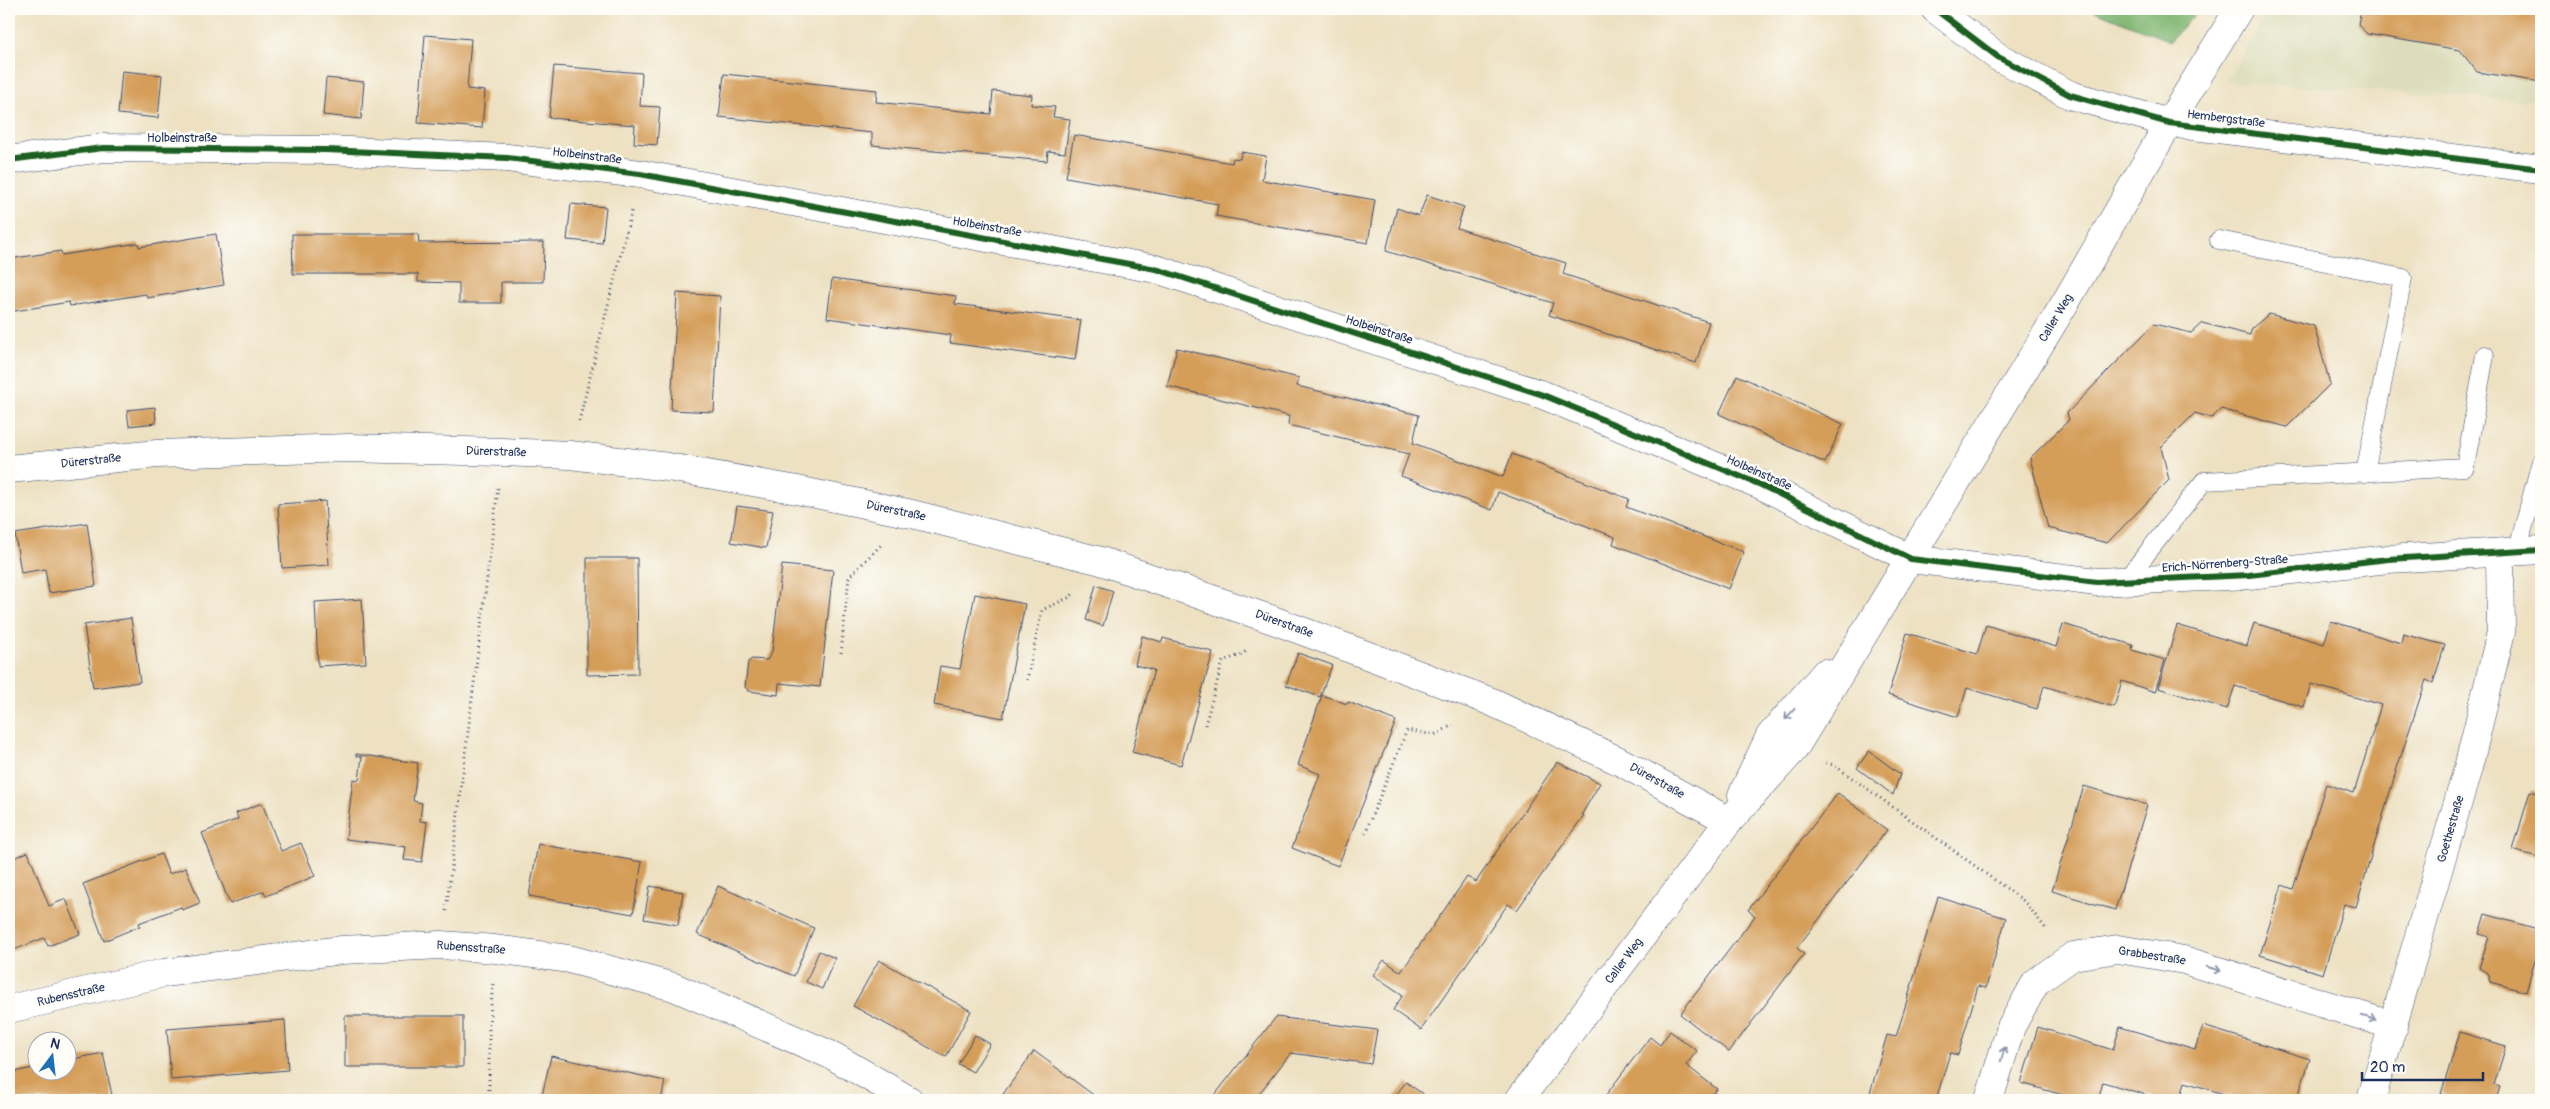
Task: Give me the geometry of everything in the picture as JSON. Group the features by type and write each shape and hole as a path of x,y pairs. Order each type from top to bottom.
{"street":[{"name":"Hembergstraße","path":"1935,9 1998,57 2070,95 2169,123 2541,169"},
{"name":"Caller Weg","path":"1519,1100 1729,822 1794,749 2068,298 2169,123 2239,9"},
{"name":"Holbeinstraße","path":"9,160 103,148 326,150 507,158 640,174 1156,269 1543,395 1761,485 1911,559"},
{"name":"Dürerstraße","path":"9,469 157,454 350,448 570,455 668,467 792,489 912,514 1101,561 1273,620 1492,702 1620,761 1729,822"},
{"name":"Erich-Nörrenberg-Straße","path":"1911,559 2097,582 2249,575 2388,559 2519,552"},
{"name":"Goethestraße","path":"2371,1100 2468,768 2519,552"},
{"name":"Caller Weg","path":"1729,822 1770,736 1868,625"},
{"name":"Rubensstraße","path":"9,1009 164,973 342,950 441,945 495,948 569,958 674,987 833,1056 909,1100"},
{"name":"Grabbestraße","path":"1989,1100 2011,1027 2036,982 2073,956 2118,949 2184,960 2394,1026"}],"lane":[{"path":"2218,240 2403,278 2365,473"},
{"path":"2125,581 2204,481 2465,466 2485,355"},
{"path":"2519,552 2541,461"}],"path":[{"path":"570,455 640,174"},
{"path":"441,945 502,452"},
{"path":"841,653 849,577 912,514"},
{"path":"1027,680 1042,610 1070,597 1101,561"},
{"path":"1205,725 1223,662 1243,654 1273,620"},
{"path":"1365,833 1407,730 1434,736 1492,702"},
{"path":"1794,749 1808,758 1834,765 2024,901 2057,943 2073,956"},
{"path":"489,1100 489,1026 493,981"}],"shaded area":[{"path":"2270,9 2541,9 2541,101 2226,82"}],"green space":[{"path":"2090,9 2200,9 2170,41"}],"building":[{"path":"2361,9 2541,9 2541,82 2477,72 2460,50 2367,34 2358,24"},
{"path":"425,35 471,39 467,89 485,91 482,128 418,123"},
{"path":"554,66 642,73 640,106 660,107 657,145 634,143 635,125 549,118"},
{"path":"122,71 162,75 158,118 118,114"},
{"path":"724,74 877,90 876,102 991,114 993,91 1032,95 1031,105 1055,107 1053,117 1070,119 1065,153 1048,151 1047,161 872,145 872,133 719,117"},
{"path":"326,78 364,82 361,119 323,115"},
{"path":"1074,135 1232,163 1233,158 1240,159 1241,152 1266,156 1262,180 1375,200 1368,243 1216,216 1218,204 1066,177"},
{"path":"1427,195 1464,207 1457,228 1566,263 1563,274 1709,322 1696,363 1549,315 1553,303 1386,251 1397,208 1419,216"},
{"path":"571,204 606,207 602,243 567,240"},
{"path":"216,234 224,285 147,298 146,294 70,306 69,302 9,312 9,259 61,251 62,255 138,243 139,247"},
{"path":"292,234 418,234 419,243 544,242 543,282 501,282 501,303 459,303 459,283 418,282 418,274 293,274"},
{"path":"832,279 956,296 955,304 1081,320 1075,360 950,343 951,335 827,318"},
{"path":"677,293 720,296 714,412 671,410"},
{"path":"2269,314 2314,326 2330,384 2287,427 2221,409 2212,418 2195,413 2161,447 2169,480 2107,543 2048,528 2030,458 2069,420 2067,413 2154,324 2191,333 2202,323 2250,335 2252,328"},
{"path":"1177,348 1299,378 1297,386 1419,415 1413,443 1503,477 1512,454 1629,499 1626,507 1744,552 1729,589 1613,544 1615,537 1498,492 1492,510 1401,476 1409,454 1288,425 1289,416 1167,386"},
{"path":"1737,375 1843,424 1825,463 1719,414"},
{"path":"155,407 156,423 129,426 127,410"},
{"path":"325,501 329,565 282,568 278,504"},
{"path":"737,506 773,511 766,548 731,542"},
{"path":"87,523 96,586 49,593 45,569 21,573 15,534"},
{"path":"587,558 637,558 638,674 587,675"},
{"path":"782,565 833,570 820,687 779,683 778,695 749,691 745,687 748,662 752,659 767,660 772,652"},
{"path":"1096,585 1113,591 1103,626 1086,620"},
{"path":"975,594 1025,604 1003,718 934,705 940,666 960,669"},
{"path":"362,599 366,663 318,666 315,602"},
{"path":"131,618 140,682 93,688 84,625"},
{"path":"2331,621 2401,643 2403,634 2445,645 2433,683 2426,680 2397,768 2356,907 2344,904 2323,974 2260,955 2282,885 2293,889 2326,784 2354,793 2381,705 2311,684 2304,707 2235,686 2227,709 2158,688 2177,625 2247,646 2254,623 2324,644"},
{"path":"2063,624 2133,645 2132,650 2165,660 2155,692 2122,681 2114,707 2044,686 2037,709 1967,688 1958,717 1888,695 1907,633 1977,654 1986,625 2056,647"},
{"path":"1142,636 1162,642 1163,638 1213,652 1181,765 1132,752 1154,670 1135,665"},
{"path":"1298,653 1332,665 1320,697 1286,685"},
{"path":"1322,695 1347,704 1348,702 1396,721 1338,866 1292,848 1320,774 1298,765"},
{"path":"1869,751 1900,774 1893,795 1857,768"},
{"path":"356,754 418,763 413,801 422,803 420,821 427,822 422,862 404,860 406,847 346,839 353,779 359,780 362,757 356,756"},
{"path":"1557,762 1600,783 1582,814 1584,815 1517,910 1508,904 1421,1030 1393,1010 1403,995 1373,975 1384,960 1401,972 1467,877 1476,882"},
{"path":"2084,786 2147,805 2115,910 2052,891"},
{"path":"2530,791 2541,794 2541,858 2513,850"},
{"path":"1838,793 1887,830 1797,948 1804,954 1729,1052 1680,1014 1755,916 1748,910"},
{"path":"262,803 281,851 301,843 315,876 266,896 264,891 230,904 202,833 238,819 236,813"},
{"path":"538,844 642,862 633,914 529,896"},
{"path":"28,852 49,906 66,899 80,934 48,946 44,938 9,952 9,860"},
{"path":"161,854 169,874 186,868 200,903 182,910 181,907 139,923 140,926 104,941 83,884"},
{"path":"650,886 683,892 678,925 644,919"},
{"path":"718,886 814,928 794,976 697,934"},
{"path":"1938,897 2006,918 1986,988 1978,986 1958,1055 1950,1053 1936,1100 1868,1100 1887,1035 1896,1037"},
{"path":"2485,914 2541,930 2541,940 2526,992 2490,982 2487,973 2479,968 2489,937 2479,934"},
{"path":"819,951 835,958 822,989 806,982"},
{"path":"879,960 971,1011 946,1057 853,1006"},
{"path":"345,1016 463,1016 463,1067 345,1067"},
{"path":"1276,1017 1377,1030 1371,1064 1291,1053 1254,1100 1211,1100"},
{"path":"285,1020 288,1070 171,1080 167,1029"},
{"path":"2203,1026 2310,1059 2297,1100 2234,1100 2234,1097 2185,1082 2180,1100 2151,1100 2153,1097 2103,1082 2098,1100 2069,1100 2070,1097 2021,1083 2038,1027 2113,1050 2120,1027 2195,1049"},
{"path":"1670,1031 1697,1051 1686,1065 1717,1089 1708,1100 1602,1100 1650,1037 1660,1045"},
{"path":"2460,1032 2506,1046 2494,1085 2500,1087 2496,1100 2463,1100 2441,1094"},
{"path":"975,1035 990,1044 973,1072 958,1064"},
{"path":"1034,1051 1100,1100 1012,1100 1003,1094"},
{"path":"103,1053 113,1100 9,1100 9,1073 28,1069 28,1082 78,1082 78,1058"},
{"path":"551,1056 665,1081 661,1100 541,1100"},
{"path":"1406,1082 1431,1100 1392,1100"}],"cycle path":[{"path":"1935,9 1998,57 2070,95 2169,123 2541,169"},
{"path":"9,160 103,148 326,150 507,158 640,174 1156,269 1543,395 1761,485 1911,559 2097,582 2249,575 2388,559 2541,550"}]}
